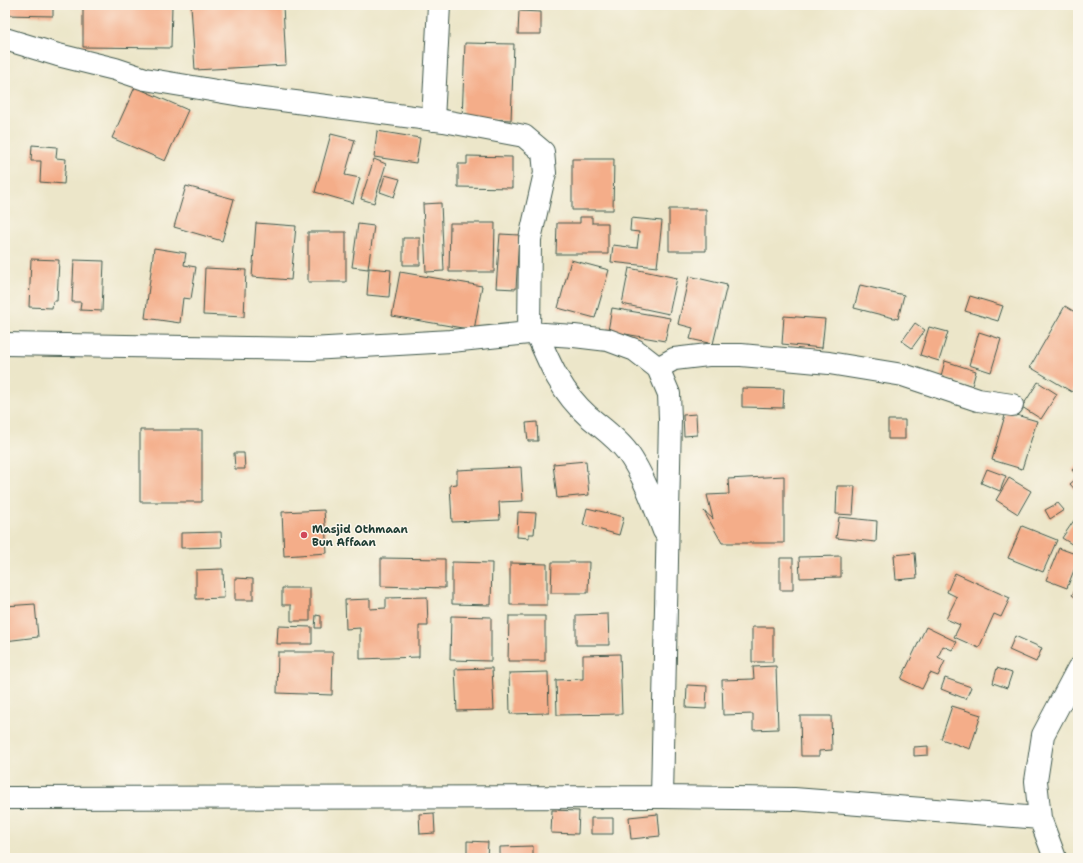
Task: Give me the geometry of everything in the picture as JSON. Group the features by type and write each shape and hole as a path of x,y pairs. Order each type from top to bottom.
{"street":[{"path":"433,120 440,5"},
{"path":"5,39 58,55 116,69 144,79 241,95 433,120 524,136 543,152 545,173 530,239 533,333 554,374 568,393 588,415 612,435 629,453 643,480 667,539"},
{"path":"5,344 311,349 451,341 533,333 608,340 635,350 658,368 669,394 670,419 662,797"},
{"path":"658,368 674,359 708,354 741,355 829,363 903,375 978,400 1012,405"},
{"path":"1055,858 1040,818 1036,781 1043,735 1078,669"},
{"path":"5,798 662,797 794,799 1040,818"}],"building":[{"path":"5,5 53,5 53,16 5,15"},
{"path":"83,5 172,5 171,48 83,47"},
{"path":"191,5 283,5 286,65 195,70"},
{"path":"523,5 540,5 540,6 524,7"},
{"path":"519,11 541,12 541,34 518,34"},
{"path":"465,43 514,44 511,120 462,118"},
{"path":"135,87 188,110 165,161 112,138"},
{"path":"377,131 420,138 416,163 374,157"},
{"path":"331,134 355,140 345,175 360,178 353,203 315,192"},
{"path":"32,145 57,147 56,158 66,159 64,184 40,182 41,161 31,161"},
{"path":"467,156 512,157 512,188 458,187 458,164 467,164"},
{"path":"374,159 386,164 374,203 361,199"},
{"path":"572,159 614,159 613,210 572,210"},
{"path":"385,175 400,179 394,197 380,192"},
{"path":"186,186 234,199 222,241 174,227"},
{"path":"441,203 444,271 426,272 423,204"},
{"path":"669,209 706,209 706,251 669,251"},
{"path":"580,217 592,217 592,223 608,223 608,254 556,254 557,223 580,223"},
{"path":"631,218 662,221 657,267 611,262 613,245 637,248 639,232 630,231"},
{"path":"256,223 296,226 291,280 252,277"},
{"path":"450,223 495,223 494,272 449,272"},
{"path":"358,224 374,226 368,269 352,267"},
{"path":"308,232 346,232 346,282 308,282"},
{"path":"500,234 519,235 516,289 496,288"},
{"path":"403,238 420,238 420,265 403,265"},
{"path":"154,248 186,253 184,265 196,267 191,299 183,298 180,323 145,318"},
{"path":"31,259 59,260 57,301 53,301 52,308 29,307"},
{"path":"74,260 104,261 102,311 80,310 81,302 72,302"},
{"path":"571,260 609,270 595,318 558,308"},
{"path":"205,268 246,270 244,317 203,315"},
{"path":"369,268 391,270 389,297 367,295"},
{"path":"629,268 677,278 669,314 622,304"},
{"path":"400,272 482,286 474,330 392,316"},
{"path":"689,276 727,285 713,344 690,339 693,328 678,324"},
{"path":"860,285 904,295 898,319 854,308"},
{"path":"970,296 1003,306 998,321 965,311"},
{"path":"1065,306 1078,314 1078,382 1072,392 1030,367"},
{"path":"612,308 670,318 665,341 608,331"},
{"path":"784,316 825,319 822,348 782,344"},
{"path":"915,323 925,330 912,348 902,341"},
{"path":"929,327 948,332 939,361 920,355"},
{"path":"979,332 1001,339 991,372 969,365"},
{"path":"945,361 976,371 972,386 941,376"},
{"path":"1038,382 1057,394 1041,419 1022,407"},
{"path":"742,388 784,389 783,408 742,407"},
{"path":"1006,412 1037,421 1022,469 992,460"},
{"path":"696,414 697,435 684,436 683,415"},
{"path":"888,420 905,420 905,439 888,439"},
{"path":"537,422 538,441 528,441 526,423"},
{"path":"140,430 202,430 202,502 140,502"},
{"path":"234,453 244,453 245,469 235,469"},
{"path":"586,461 589,495 557,498 553,464"},
{"path":"1078,464 1078,477 1072,470"},
{"path":"521,467 523,501 499,502 500,520 452,522 450,485 457,484 457,470"},
{"path":"987,469 1006,476 1000,491 981,483"},
{"path":"784,476 784,543 722,543 704,511 713,519 707,495 729,494 728,479"},
{"path":"1078,477 1078,493 1070,484"},
{"path":"1009,478 1031,491 1018,514 996,500"},
{"path":"837,486 855,486 853,515 836,514"},
{"path":"1058,503 1064,510 1050,519 1045,510"},
{"path":"587,508 624,517 619,535 583,525"},
{"path":"324,510 327,553 284,556 282,512"},
{"path":"518,512 536,513 534,534 529,534 529,538 517,537"},
{"path":"1077,516 1078,517 1078,548 1062,538"},
{"path":"839,517 877,521 876,542 836,538"},
{"path":"1022,526 1057,540 1043,572 1008,558"},
{"path":"221,532 222,547 181,548 181,533"},
{"path":"1059,548 1078,555 1078,560 1067,588 1046,580"},
{"path":"915,553 917,578 896,580 894,555"},
{"path":"841,556 841,577 800,578 799,557"},
{"path":"381,558 445,559 445,588 381,586"},
{"path":"780,558 793,558 793,590 780,590"},
{"path":"452,562 492,563 491,605 452,604"},
{"path":"552,562 589,562 588,593 551,593"},
{"path":"510,563 547,564 547,605 510,605"},
{"path":"223,569 224,598 196,599 196,570"},
{"path":"955,573 1010,598 1001,617 994,614 979,648 954,637 960,625 946,619 957,597 947,592"},
{"path":"235,578 253,579 253,600 235,600"},
{"path":"1078,586 1078,599 1072,595"},
{"path":"282,588 310,588 310,621 291,621 291,605 282,605"},
{"path":"427,597 428,626 419,626 419,657 360,659 360,628 346,629 345,600 370,599 370,609 386,608 386,598"},
{"path":"35,604 38,637 5,641 5,606"},
{"path":"608,614 609,645 576,645 576,615"},
{"path":"316,615 321,616 321,628 315,628"},
{"path":"451,616 491,617 491,661 450,660"},
{"path":"509,616 545,616 545,661 508,661"},
{"path":"278,626 312,627 312,644 277,644"},
{"path":"752,627 773,627 773,662 752,662"},
{"path":"926,627 957,642 952,650 943,646 938,657 945,661 938,676 930,673 922,689 901,679"},
{"path":"1015,636 1042,648 1036,662 1009,650"},
{"path":"278,652 333,652 332,695 277,693"},
{"path":"620,654 622,714 557,715 556,680 583,679 583,655"},
{"path":"776,666 778,729 753,730 753,714 723,715 722,680 754,679 753,667"},
{"path":"492,668 494,710 457,711 455,669"},
{"path":"997,668 1012,673 1007,688 993,683"},
{"path":"548,672 549,713 510,714 509,673"},
{"path":"945,678 971,687 966,699 941,689"},
{"path":"687,685 707,686 706,709 686,708"},
{"path":"952,706 981,715 970,749 941,739"},
{"path":"800,716 831,716 832,750 819,751 819,756 801,756"},
{"path":"928,746 928,755 914,756 914,747"},
{"path":"552,810 579,811 578,834 551,833"},
{"path":"434,813 435,833 420,834 419,814"},
{"path":"658,814 660,836 631,839 629,817"},
{"path":"591,818 613,818 613,834 591,834"},
{"path":"467,841 488,842 487,858 467,858"},
{"path":"533,846 533,858 500,858 500,847"}],"place":[{"name":"Masjid Othmaan Bun Affaan","path":"304,535"}]}
